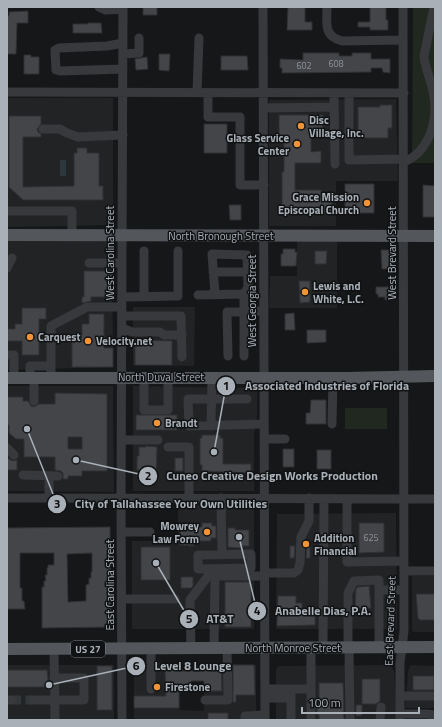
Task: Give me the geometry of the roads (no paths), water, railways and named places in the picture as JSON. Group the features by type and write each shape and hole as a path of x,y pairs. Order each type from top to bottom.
{"main road":[{"name":"North Bronough Street","path":"7,235 435,236"},
{"name":"North Duval Street","path":"11,378 32,378 51,372 122,378 333,378 435,376"},
{"name":"North Monroe Street","path":"7,649 435,647"}],"street":[{"path":"99,7 106,10 123,8"},
{"name":"West Georgia Street","path":"263,7 265,718"},
{"path":"327,7 328,32 334,39 342,41 403,40"},
{"name":"West Brevard Street","path":"403,7 404,499"},
{"path":"349,93 349,160 404,161 414,158 422,150 431,140 435,111 432,78 425,64 424,56 434,7"},
{"name":"West Carolina Street","path":"121,499 123,8"},
{"path":"123,54 139,53 139,38"},
{"path":"197,93 199,38"},
{"path":"123,43 107,46 59,48 55,50 56,70 123,69"},
{"path":"7,92 404,93"},
{"path":"208,93 208,117 240,117 240,185 264,185"},
{"path":"334,93 334,164"},
{"path":"264,108 334,107"},
{"path":"43,129 60,129 78,136 123,135"},
{"path":"7,211 72,211 72,235"},
{"path":"144,251 144,297"},
{"path":"122,297 178,296 178,251"},
{"path":"215,294 212,254 247,255 248,286 244,294 244,356"},
{"path":"7,268 12,258"},
{"path":"89,263 122,263"},
{"path":"213,272 247,272"},
{"path":"198,295 244,294"},
{"path":"51,372 51,326 87,307 181,316 182,357"},
{"path":"228,356 227,312 264,311"},
{"path":"122,328 132,332 160,332 164,335 182,335"},
{"path":"7,355 14,355 11,378"},
{"path":"211,426 212,377"},
{"path":"32,378 34,401"},
{"path":"144,378 144,410 168,410 168,378"},
{"path":"332,424 333,378"},
{"path":"247,399 188,399 189,426 264,424"},
{"path":"264,439 285,439"},
{"path":"122,440 158,440"},
{"path":"168,447 188,447 189,499"},
{"path":"7,448 14,455"},
{"path":"23,476 54,476 49,498"},
{"path":"7,498 435,499"},
{"path":"221,498 222,555"},
{"path":"191,648 190,600 208,576 294,573 298,570 300,563 301,537 310,521 309,498"},
{"path":"311,720 311,689 317,648 324,498"},
{"path":"347,498 347,562 404,561"},
{"name":"East Carolina Street","path":"121,499 122,720"},
{"name":"East Brevard Street","path":"400,717 400,663 404,631 404,499"},
{"path":"121,532 150,532"},
{"path":"251,554 251,568 198,569 198,555 222,555 251,554"},
{"path":"251,562 264,562"},
{"path":"404,571 435,571"},
{"path":"214,648 215,576"},
{"path":"350,720 348,593 354,581 379,580 379,648"},
{"path":"379,590 404,590"},
{"path":"122,599 175,599"},
{"path":"205,700 228,700 227,648"},
{"path":"54,649 55,720"},
{"path":"151,649 151,689"},
{"path":"33,700 84,700 84,678 54,678"},
{"path":"265,693 291,694 311,689"},
{"path":"291,694 291,720"},
{"path":"400,696 435,696"},
{"path":"380,707 380,720"},
{"path":"400,717 427,714 435,715"},
{"path":"245,720 245,716 265,718"}],"tunnel":[{"path":"12,700 33,700"}],"place":[{"name":"Disc Village, Inc.","path":"301,126"},
{"name":"Glass Service Center","path":"297,144"},
{"name":"Grace Mission Episcopal Church","path":"367,203"},
{"name":"Lewis and White, L.C.","path":"305,292"},
{"name":"Carquest","path":"30,337"},
{"name":"Velocity.net","path":"88,341"},
{"name":"Brandt","path":"157,423"},
{"name":"City of Tallahassee Your Own Utilities","path":"27,429"},
{"name":"Associated Industries of Florida","path":"214,452"},
{"name":"Cuneo Creative Design Works Production","path":"76,460"},
{"name":"Mowrey Law Form","path":"207,532"},
{"name":"Anabelle Dias, P.A.","path":"239,537"},
{"name":"Addition Financial","path":"306,544"},
{"name":"AT&T","path":"156,563"},
{"name":"Level 8 Lounge","path":"49,685"},
{"name":"Firestone","path":"157,687"}]}
